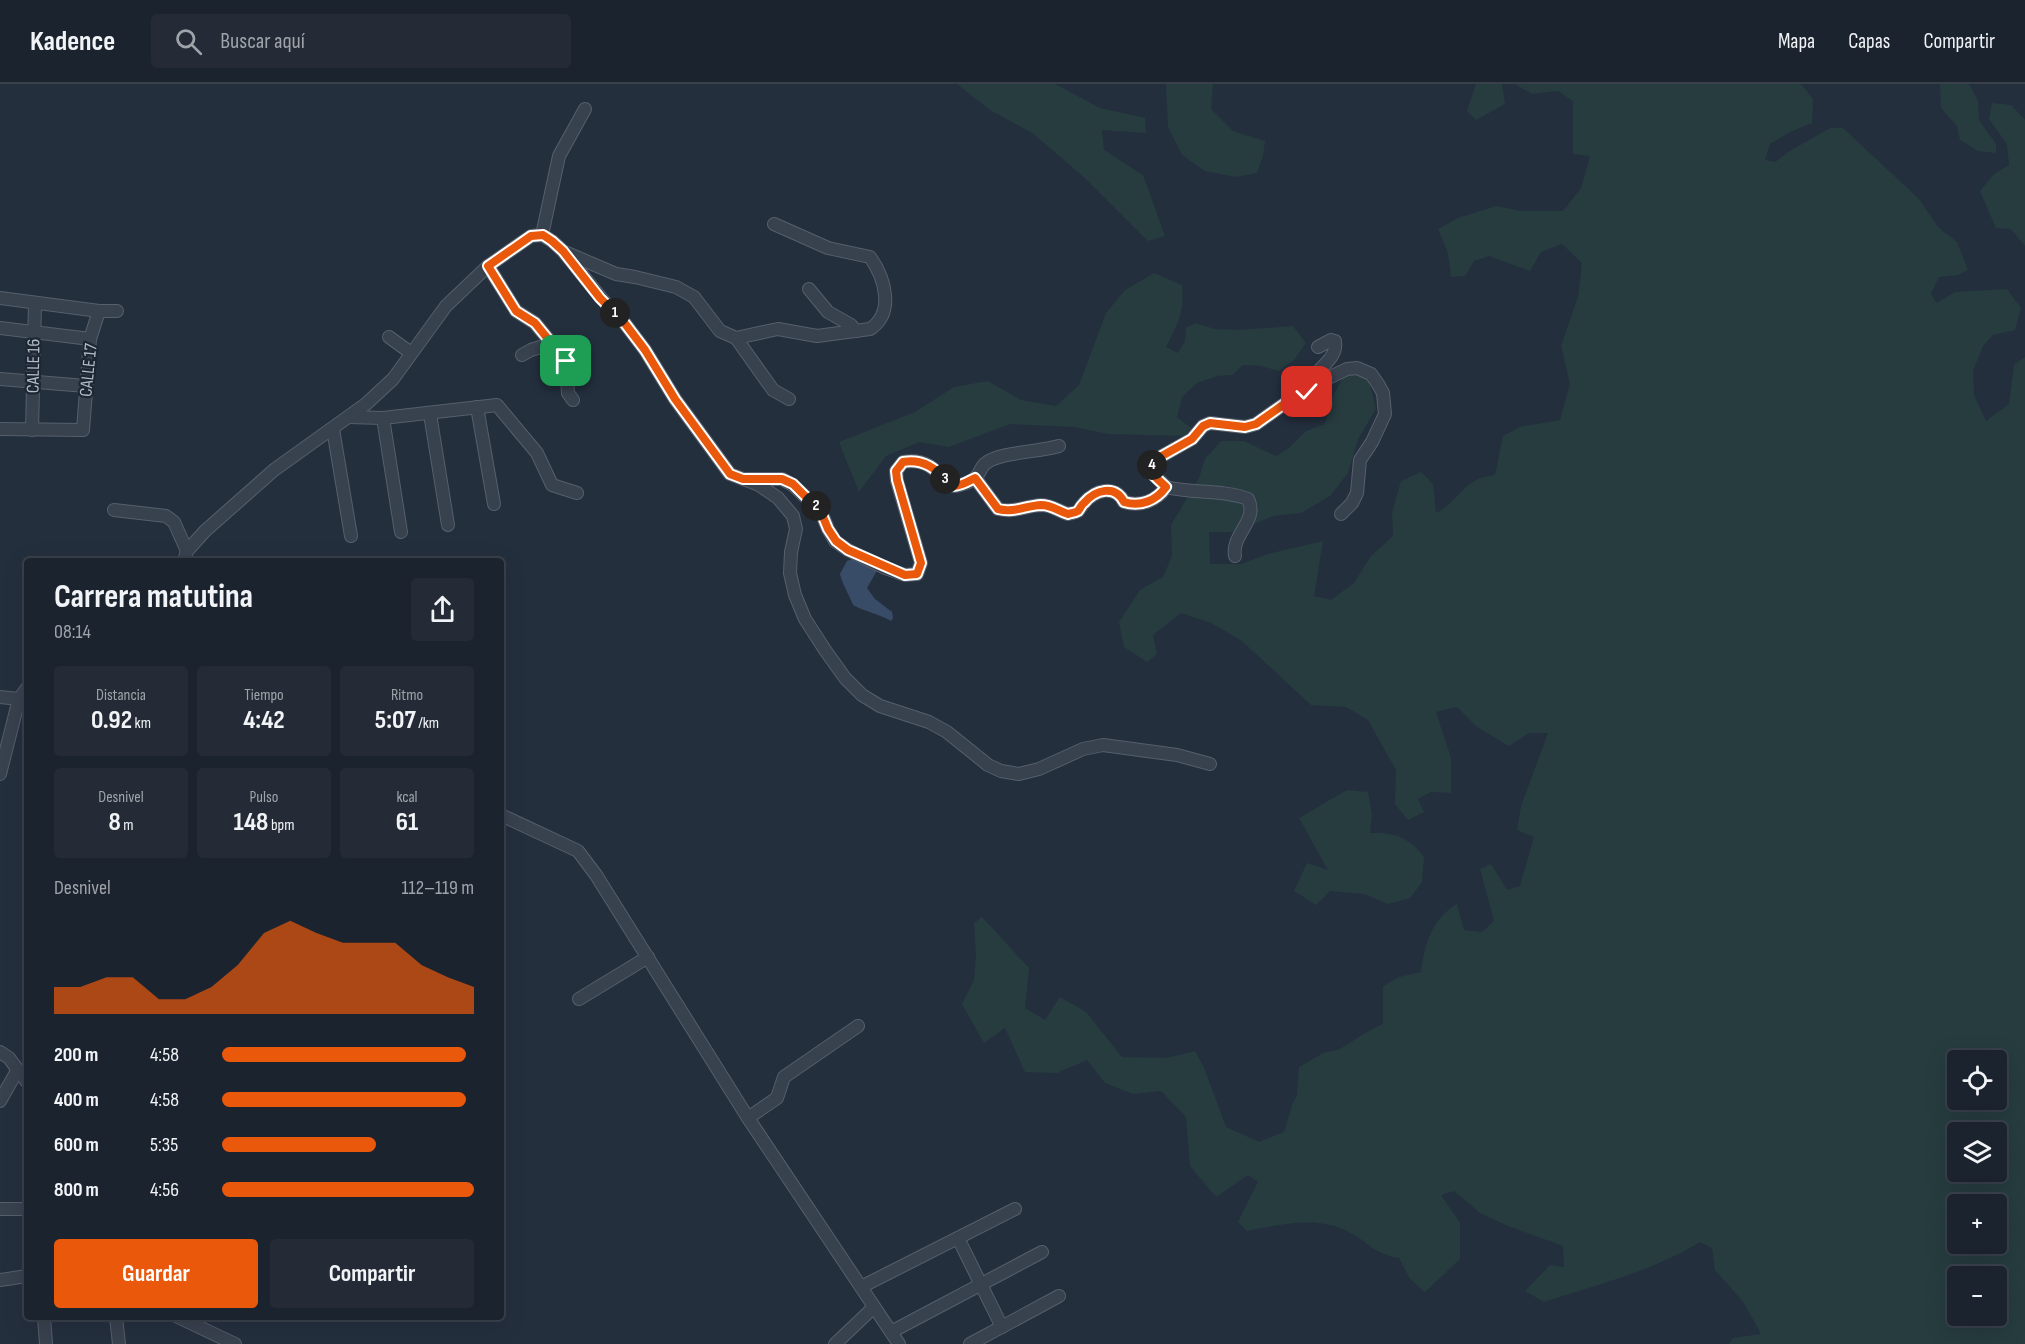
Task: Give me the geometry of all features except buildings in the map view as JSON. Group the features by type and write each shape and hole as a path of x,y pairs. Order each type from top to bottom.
{"street":[{"path":"543,235 559,156 585,109"},
{"path":"736,338 778,329 817,336 870,330 883,317 885,301 882,276 870,257 828,248 774,224"},
{"path":"186,556 205,531 274,470 350,417 393,379 446,306 488,266 531,236 543,235 563,251 600,298 623,321 645,350 675,399 730,474 759,485 778,498 793,516 796,529 791,552 790,573 795,595 805,619 845,678 862,695 880,706 929,722 947,732 988,765 1001,771 1019,774 1063,759 1083,749 1103,745 1177,755 1210,764"},
{"path":"563,251 616,274 676,287 694,297 720,331 736,338 773,390 789,399"},
{"path":"488,266 516,311 535,323 566,361 568,393 573,400"},
{"path":"809,289 828,312 856,331"},
{"path":"0,298 99,311 117,311"},
{"name":"CALLE 16","path":"32,430 35,303"},
{"name":"CALLE 17","path":"32,430 83,430 90,339 99,311"},
{"path":"0,328 90,339"},
{"path":"389,337 411,353"},
{"path":"1307,392 1315,376 1330,360 1336,345 1335,341 1331,340 1318,346"},
{"path":"522,355 553,343"},
{"path":"1235,556 1235,543 1247,525 1250,514 1248,499 1222,492 1166,487 1150,472 1152,465 1160,457 1192,439 1203,426 1210,423 1245,427 1256,424 1294,397 1347,369 1357,368 1371,374 1383,393 1385,414 1360,460 1357,493 1341,514"},
{"path":"0,379 86,386"},
{"path":"350,417 383,418 496,405 537,453 552,485 577,493"},
{"path":"477,407 494,504"},
{"path":"430,414 448,525"},
{"path":"383,418 401,532"},
{"path":"0,429 32,430"},
{"path":"333,429 351,536"},
{"path":"743,479 782,479 793,484 821,512 836,541 848,550 905,575 917,574 921,563 897,480 896,471 903,462 911,460 925,462 936,470 949,485 955,486 975,478 986,462 1008,455 1059,446"},
{"path":"975,478 998,509 1009,512 1040,505 1052,506 1068,514 1078,511 1085,501 1100,491 1113,490 1124,502 1142,503 1153,500 1166,487"},
{"path":"114,510 166,516 174,522 186,556"},
{"path":"0,774 19,699 24,692"},
{"path":"0,697 19,699"},
{"path":"504,816 578,851 596,874 748,1118 899,1344"},
{"path":"579,999 648,957"},
{"path":"748,1118 777,1098 784,1077 858,1026"},
{"path":"0,1052 9,1058 24,1079"},
{"path":"0,1101 17,1071"},
{"path":"0,1209 24,1209"},
{"path":"861,1287 1015,1209"},
{"path":"958,1238 1002,1327"},
{"path":"891,1332 1042,1252"},
{"path":"0,1280 24,1276"},
{"path":"970,1344 1059,1296"},
{"path":"835,1344 874,1307"},
{"path":"44,1320 46,1344"},
{"path":"116,1320 119,1344"},
{"path":"184,1320 230,1343"}],"green space":[{"path":"957,84 1055,84 1100,108 1145,118 1146,133 1102,130 1104,150 1143,175 1165,236 1148,241 1085,178 1032,133 990,110"},
{"path":"1166,84 1213,84 1211,109 1233,131 1265,141 1257,173 1236,177 1205,171 1182,155 1168,127"},
{"path":"1476,84 1502,84 1505,104 1476,120 1467,111"},
{"path":"1515,84 1801,84 1813,99 1812,123 1770,144 1765,160 1775,162 1830,128 1843,128 1919,199 1938,227 1957,242 1968,270 1958,275 1939,277 1931,294 1937,303 1955,292 2007,289 2021,308 2015,330 1993,335 1983,346 1973,371 1974,395 1986,421 2009,404 2014,365 2025,357 2025,1344 1729,1344 1733,1338 1761,1334 1744,1303 1715,1270 1712,1248 1700,1242 1644,1269 1544,1302 1525,1291 1550,1265 1564,1267 1563,1246 1480,1213 1454,1191 1441,1195 1460,1223 1460,1259 1425,1292 1410,1279 1399,1258 1376,1250 1345,1230 1321,1223 1296,1223 1247,1231 1238,1222 1258,1182 1248,1175 1216,1197 1190,1166 1186,1117 1161,1091 1133,1094 1105,1083 1087,1060 1057,1073 1025,1072 1005,1028 984,1043 962,1004 974,980 976,955 974,923 982,917 1029,968 1025,1008 1045,1020 1060,997 1086,1012 1122,1057 1166,1058 1195,1051 1204,1068 1226,1127 1259,1142 1284,1132 1297,1095 1299,1067 1323,1053 1340,1049 1383,1024 1383,986 1399,977 1421,972 1427,942 1435,925 1448,910 1457,904 1464,930 1482,932 1494,921 1480,869 1491,864 1507,890 1520,886 1534,837 1517,830 1521,806 1548,733 1529,733 1509,746 1477,727 1457,707 1436,712 1451,758 1451,793 1431,792 1418,799 1424,812 1408,820 1395,804 1396,770 1368,720 1346,707 1311,705 1242,641 1211,623 1181,613 1153,635 1157,654 1147,662 1124,647 1119,622 1140,590 1163,577 1172,556 1171,525 1199,478 1205,459 1221,441 1244,441 1276,456 1289,448 1306,431 1325,424 1333,396 1345,374 1368,376 1376,409 1358,439 1348,473 1330,496 1301,513 1274,516 1234,532 1209,532 1210,564 1241,564 1268,554 1323,541 1314,596 1331,600 1354,583 1371,556 1393,536 1392,512 1401,481 1421,472 1433,484 1436,513 1476,480 1495,475 1503,436 1520,427 1560,420 1570,384 1561,346 1578,297 1582,263 1562,244 1541,252 1530,271 1489,256 1474,261 1465,276 1451,277 1448,253 1438,229 1458,218 1496,206 1521,211 1563,211 1581,188 1590,156 1573,154 1573,101 1558,91 1532,94"},
{"path":"1940,84 1969,84 1978,101 1979,120 1996,144 1996,153 1978,151 1960,140 1957,126 1941,108"},
{"path":"1992,103 2011,105 2025,120 2025,246 2011,229 1996,228 1980,191 1994,174 2009,165 2007,144 1989,119"},
{"path":"1154,273 1182,285 1180,317 1166,347 1178,353 1185,341 1186,328 1195,323 1215,329 1240,330 1293,326 1306,343 1294,360 1279,371 1261,366 1243,365 1232,375 1217,376 1197,383 1182,397 1177,417 1191,428 1186,436 1109,434 1074,427 1010,424 949,447 919,442 886,456 859,492 839,442 915,412 954,387 988,381 1021,400 1056,406 1079,385 1106,313 1125,290"},
{"path":"1347,790 1368,792 1372,815 1370,833 1401,837 1413,845 1424,857 1422,882 1410,898 1388,904 1364,894 1330,891 1316,905 1294,891 1307,863 1328,870 1299,818"}],"water":[{"path":"853,559 879,567 867,588 875,599 892,612 891,621 853,605 840,574 847,561"}],"route":[{"path":"566,361 535,323 516,311 488,266 531,236 543,235 563,251 600,298 623,321 645,350 675,399 730,474 743,479 782,479 793,484 821,512 836,541 848,550 905,575 917,574 921,563 897,480 896,471 903,462 911,460 925,462 936,470 949,485 955,486 975,478 998,509 1009,512 1040,505 1052,506 1068,514 1078,511 1085,501 1100,491 1113,490 1124,502 1142,503 1153,500 1166,487 1150,472 1152,465 1160,457 1192,439 1203,426 1210,423 1245,427 1256,424 1294,397 1307,392"}]}
